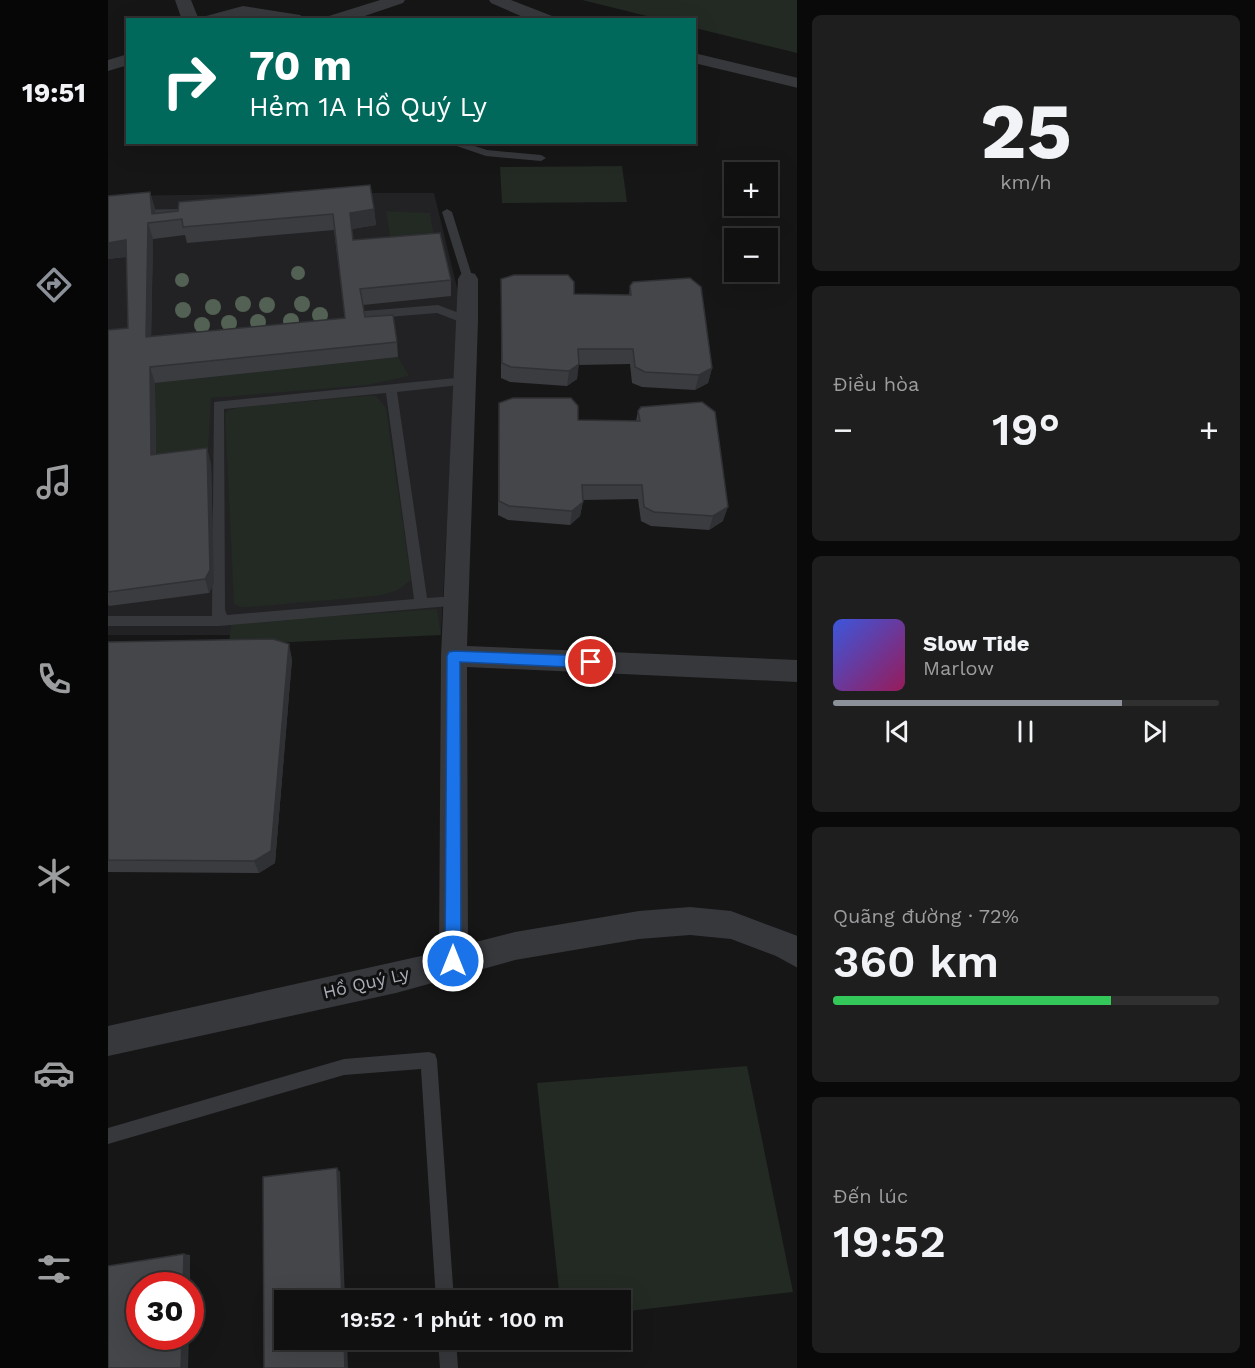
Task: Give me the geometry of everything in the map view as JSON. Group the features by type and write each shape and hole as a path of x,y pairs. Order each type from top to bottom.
{"street":[{"path":"183,0 190,18"},
{"path":"204,18 217,0"},
{"path":"341,18 397,0"},
{"path":"497,0 541,18"},
{"path":"219,18 243,11 287,18"},
{"path":"696,58 797,83"},
{"path":"108,66 126,60"},
{"path":"453,961 454,656 468,279"},
{"path":"454,656 797,671"},
{"name":"Hồ Quý Ly","path":"108,1041 396,978 516,946 639,925 690,921 731,924 785,945 797,953"}],"lane":[{"path":"457,144 486,153 541,158"},
{"path":"108,213 196,211"},
{"path":"447,212 468,279"},
{"path":"364,315 438,309 468,321"},
{"path":"220,617 218,405 392,390 465,381"},
{"path":"392,390 421,604"},
{"path":"108,621 220,617 456,601"},
{"path":"108,1136 344,1067 429,1060 444,1290"},
{"path":"448,1350 449,1368"}],"shaded area":[{"path":"582,0 797,0 797,53 696,28 696,18 655,18"},
{"path":"622,166 627,202 502,203 500,167"},
{"path":"434,193 461,304 441,635 108,635 108,196"},
{"path":"386,211 430,213 434,236 391,241"},
{"path":"398,357 409,376 368,385 211,398 208,451 196,457 156,460 155,383"},
{"path":"376,396 386,408 411,579 395,591 376,596 250,607 234,604 225,414 229,410 243,407"},
{"path":"437,609 441,635 229,645 231,623"},
{"path":"747,1066 793,1292 631,1311 631,1290 559,1290 537,1083"}],"building":[{"path":"370,185 374,209 350,213 353,240 440,233 451,280 360,289 365,317 393,315 397,342 150,367 151,455 207,448 210,570 205,579 108,592 108,330 128,328 126,240 108,243 108,196 150,192 152,214 178,211 179,202","holes":["333,214 345,318 146,337 148,223 182,219 183,227"]},
{"path":"514,275 568,275 574,282 574,294 631,295 630,286 633,282 690,278 701,287 712,368 699,375 645,372 635,367 633,349 578,349 579,364 569,371 511,367 502,363 501,279"},
{"path":"513,398 571,398 578,406 578,420 640,421 638,411 641,407 702,402 715,412 728,507 713,516 654,512 644,507 642,485 582,485 583,502 572,511 509,506 499,501 499,403"},
{"path":"273,639 289,644 271,851 254,861 108,860 108,642"},
{"path":"337,1168 342,1290 274,1290 274,1350 344,1350 345,1368 264,1368 263,1177"},
{"path":"184,1254 183,1272 126,1272 126,1350 182,1350 181,1368 108,1368 108,1266"}],"route":[{"path":"453,961 454,656 591,662"}]}
